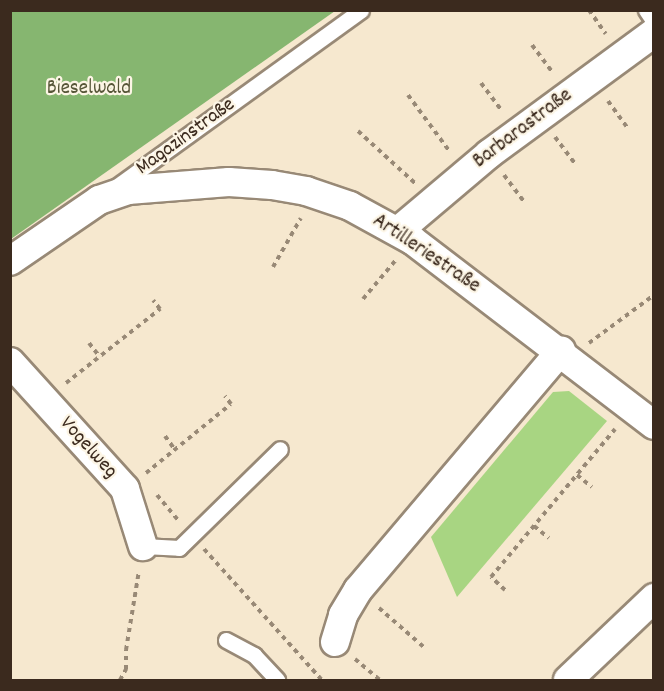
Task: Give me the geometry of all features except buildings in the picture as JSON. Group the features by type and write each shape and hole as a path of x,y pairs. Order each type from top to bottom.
{"street":[{"name":"Barbarastraße","path":"405,235 465,173 654,33"},
{"name":"Artilleriestraße","path":"99,200 128,190 229,182 272,185 314,194 350,206 405,235 643,416"},
{"name":"Magazinstraße","path":"10,261 99,200"},
{"path":"335,642 343,615 358,590 565,355"},
{"name":"Vogelweg","path":"10,362 125,489 143,546"},
{"path":"572,679 654,598"}],"lane":[{"name":"Magazinstraße","path":"99,200 361,10"},
{"path":"646,10 654,22"},
{"path":"143,546 179,548 280,449"},
{"path":"226,640 254,655 277,681"}],"path":[{"path":"532,45 569,94"},
{"path":"481,83 518,132"},
{"path":"408,95 465,173"},
{"path":"358,131 401,168 434,203"},
{"path":"273,267 314,194"},
{"path":"363,299 405,235"},
{"path":"565,355 653,296"},
{"path":"45,401 160,309 153,300"},
{"path":"89,343 100,357"},
{"path":"125,489 231,404 225,396"},
{"path":"505,590 491,578 577,475 643,416"},
{"path":"165,436 175,450"},
{"path":"577,475 592,487"},
{"path":"156,493 322,681"},
{"path":"534,526 549,538"},
{"path":"120,681 126,669 126,650 143,546"},
{"path":"358,590 426,649"}],"green space":[{"name":"Bieselwald","path":"11,10 335,10 335,11 11,239"},
{"path":"569,391 607,421 457,597 431,537 553,392"}]}
